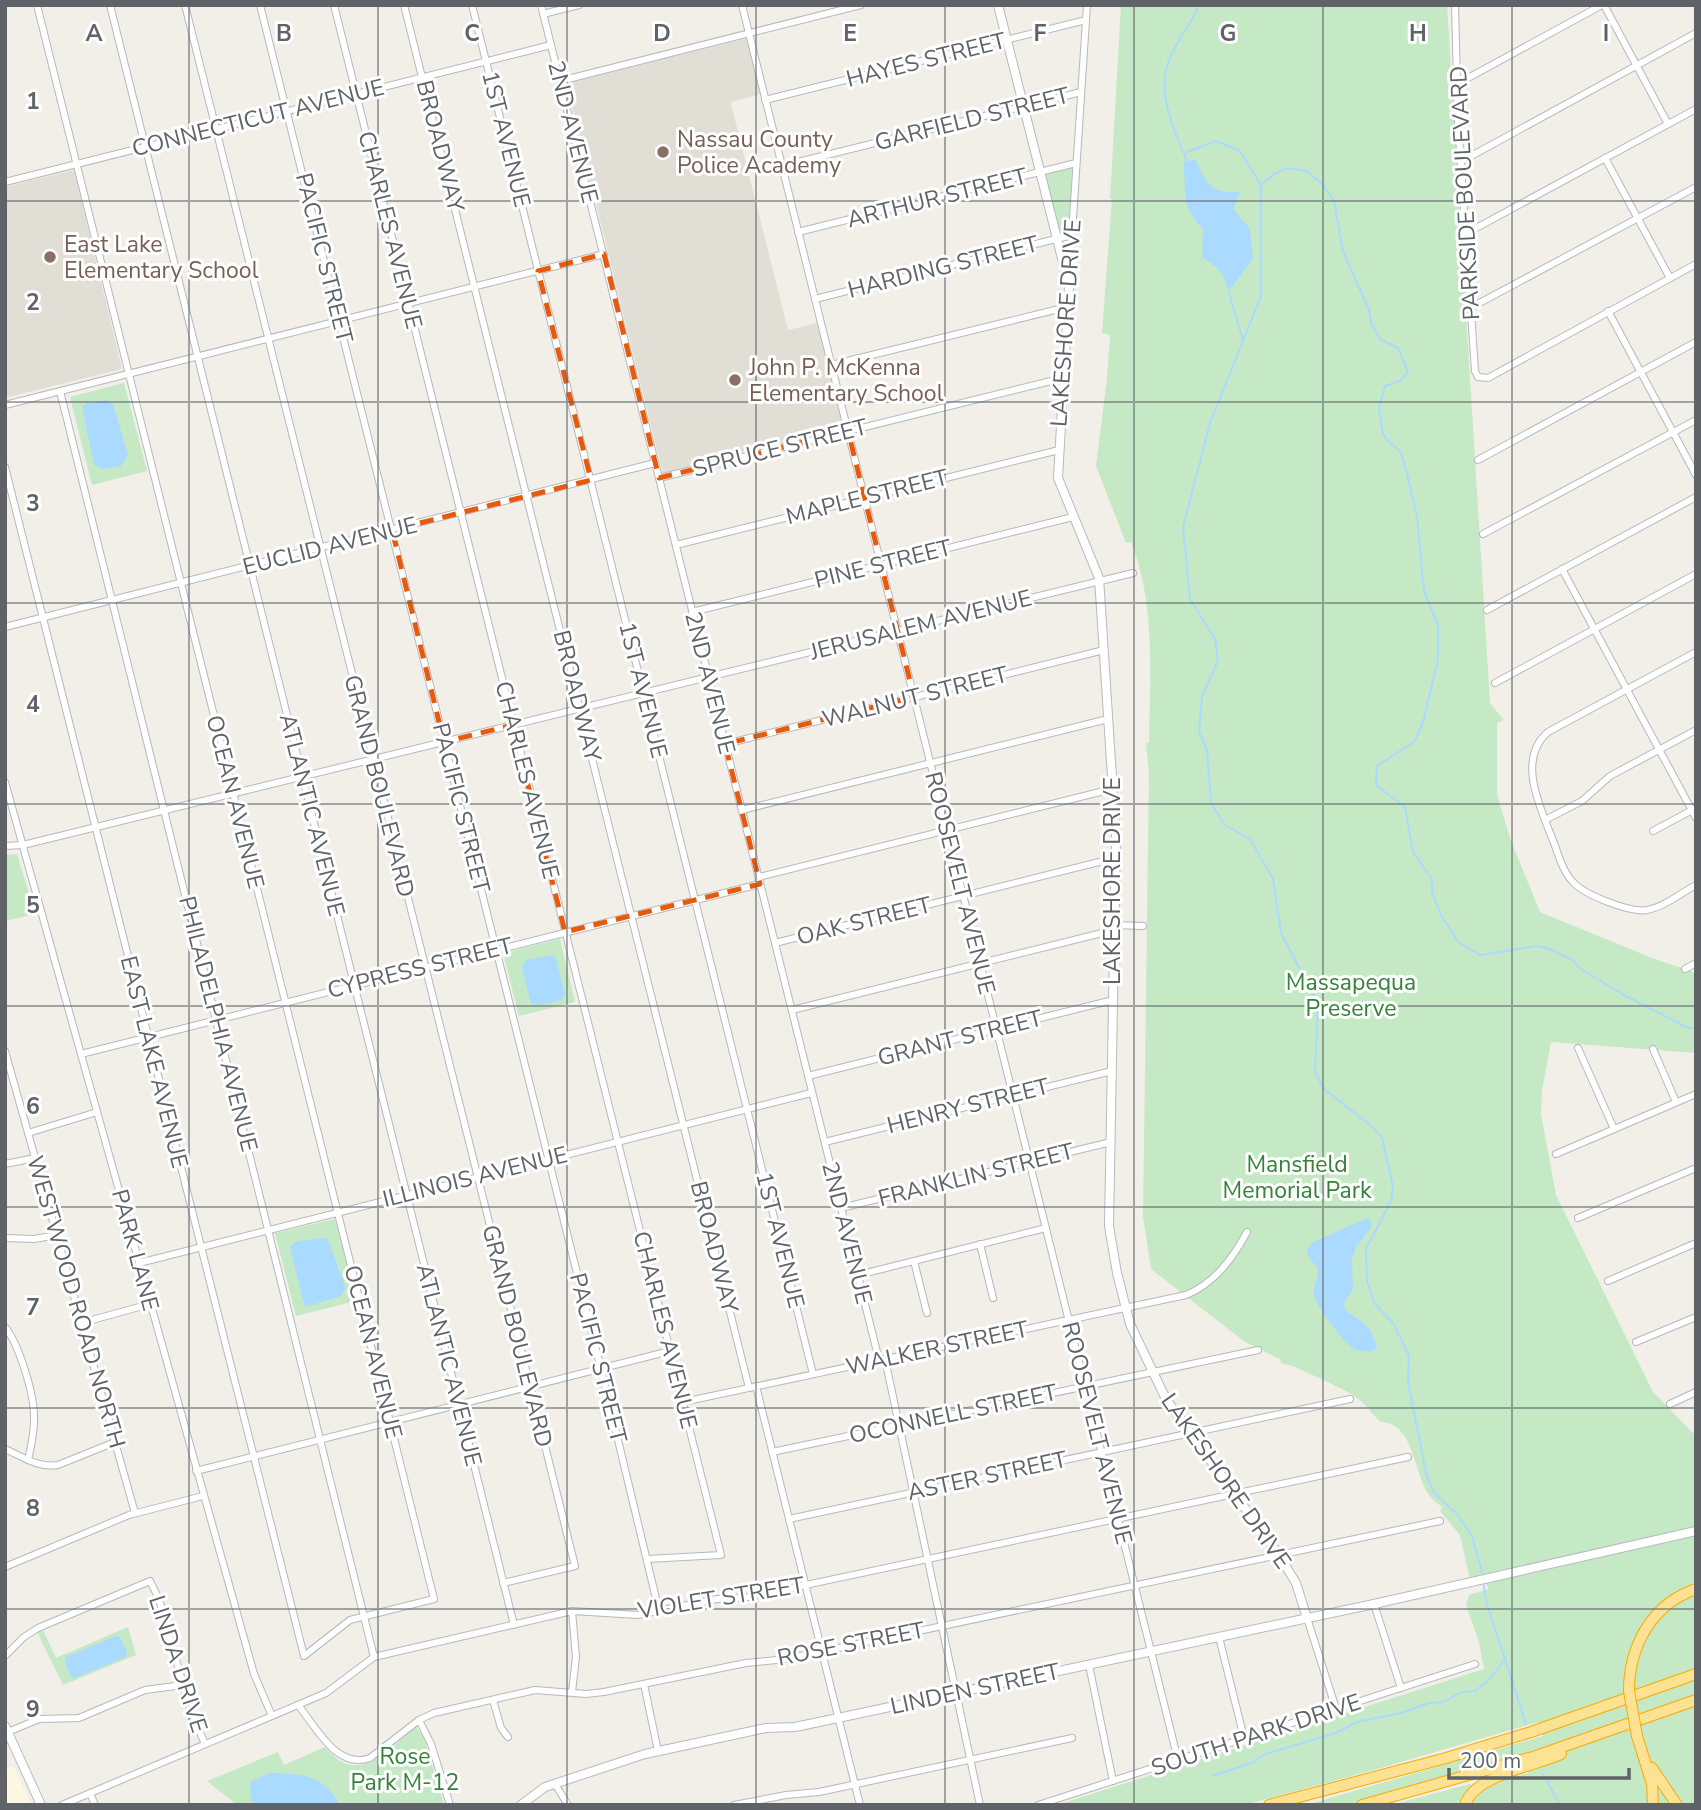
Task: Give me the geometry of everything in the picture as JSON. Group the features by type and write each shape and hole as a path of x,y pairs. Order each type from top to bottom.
{"highway":[{"path":"1653,1805 1652,1784 1637,1736 1629,1691 1633,1655 1655,1615 1667,1604 1696,1589"},
{"path":"1644,1632 1673,1608 1696,1597"},
{"path":"1269,1805 1531,1732 1696,1673"},
{"path":"1362,1805 1470,1776 1612,1731 1696,1700"},
{"path":"1465,1805 1471,1792 1485,1783 1546,1761 1612,1731"},
{"path":"1642,1750 1660,1783 1677,1805"}],"street":[{"name":"OCEAN AVENUE","path":"37,5 434,1600 365,1616"},
{"name":"ATLANTIC AVENUE","path":"110,5 514,1625"},
{"name":"GRAND BOULEVARD","path":"185,5 575,1566 503,1583"},
{"name":"PACIFIC STREET","path":"261,5 659,1611"},
{"name":"CHARLES AVENUE","path":"334,5 721,1555 646,1559"},
{"name":"BROADWAY","path":"404,5 684,1125 752,1387 772,1452 860,1805"},
{"name":"1ST AVENUE","path":"472,5 813,1374"},
{"name":"2ND AVENUE","path":"541,5 811,1093 900,1425 980,1805"},
{"path":"543,14 579,5"},
{"name":"ROOSEVELT AVENUE","path":"742,5 1178,1760"},
{"path":"560,80 861,5"},
{"path":"998,5 1069,286"},
{"name":"LAKESHORE DRIVE","path":"1087,5 1058,478 1099,581 1104,650 1115,858 1109,1226 1130,1324 1166,1399 1279,1555 1296,1583 1336,1709"},
{"name":"PARKSIDE BOULEVARD","path":"1455,5 1461,161 1475,371 1480,379 1488,378 1608,312"},
{"path":"1457,84 1603,5 1668,124"},
{"name":"HAYES STREET","path":"765,100 1086,20"},
{"path":"1461,161 1696,33"},
{"name":"CONNECTICUT AVENUE","path":"6,179 76,164 551,45"},
{"name":"GARFIELD STREET","path":"782,166 1081,92"},
{"path":"1467,233 1696,109"},
{"path":"1605,158 1670,278"},
{"name":"ARTHUR STREET","path":"798,232 1076,163"},
{"path":"1472,307 1696,187"},
{"name":"HARDING STREET","path":"815,299 1072,235"},
{"path":"5,405 604,254"},
{"path":"1696,264 1608,312 1696,475"},
{"path":"831,365 1067,306"},
{"path":"1478,460 1696,342"},
{"name":"SPRUCE STREET","path":"659,478 1063,378"},
{"name":"PHILADELPHIA AVENUE","path":"60,391 374,1657"},
{"path":"1483,534 1696,420"},
{"name":"MAPLE STREET","path":"676,545 1059,450"},
{"name":"EUCLID AVENUE","path":"5,626 655,463"},
{"name":"EAST LAKE AVENUE","path":"5,467 304,1656 350,1620 365,1616"},
{"path":"1487,610 1696,498"},
{"name":"PINE STREET","path":"692,612 1073,517"},
{"path":"1562,569 1659,750 1694,809 1696,818"},
{"name":"JERUSALEM AVENUE","path":"5,846 23,845 95,828 1133,573"},
{"path":"1495,683 1696,574"},
{"name":"WALNUT STREET","path":"725,744 1104,650"},
{"path":"1696,652 1548,732 1538,742 1533,759 1537,800 1572,881 1590,894 1644,910 1654,908 1696,886"},
{"path":"742,810 1108,719"},
{"path":"1545,820 1583,801 1610,776 1696,730"},
{"name":"PARK LANE","path":"5,782 203,1496 254,1674 272,1716"},
{"name":"CYPRESS STREET","path":"80,1054 695,900 759,880 1112,789"},
{"path":"1653,831 1694,809"},
{"name":"OAK STREET","path":"775,943 1115,858"},
{"path":"792,1010 1114,928 1143,926"},
{"path":"1685,969 1696,963"},
{"name":"GRANT STREET","path":"808,1076 1113,1000"},
{"path":"1578,1048 1614,1129"},
{"path":"1653,1049 1676,1102"},
{"name":"WESTWOOD ROAD NORTH","path":"5,1051 135,1513"},
{"name":"HENRY STREET","path":"825,1142 1112,1071"},
{"name":"ILLINOIS AVENUE","path":"139,1263 811,1093"},
{"path":"1556,1154 1696,1094"},
{"path":"28,1132 97,1112"},
{"name":"FRANKLIN STREET","path":"841,1208 1111,1142"},
{"path":"5,1164 35,1158"},
{"path":"1578,1217 1696,1168"},
{"path":"858,1275 1046,1228"},
{"name":"WALKER STREET","path":"682,1402 1186,1295 1204,1286 1236,1252 1247,1232"},
{"path":"5,1238 34,1239 57,1235"},
{"path":"1608,1281 1696,1243"},
{"path":"980,1244 993,1297"},
{"path":"914,1261 927,1313"},
{"path":"81,1323 150,1304"},
{"path":"1636,1342 1696,1317"},
{"path":"5,1327 17,1346 33,1403 34,1427 28,1460"},
{"name":"OCONNELL STREET","path":"772,1452 1258,1350"},
{"path":"197,1471 670,1351"},
{"path":"1670,1404 1696,1392"},
{"name":"ASTER STREET","path":"789,1519 1350,1399"},
{"path":"5,1450 40,1465 58,1465 115,1442"},
{"name":"VIOLET STREET","path":"62,1805 326,1693 374,1657 572,1611 638,1615 717,1599 749,1597 1408,1457"},
{"path":"5,1567 135,1513 203,1496"},
{"name":"ROSE STREET","path":"298,1705 336,1752 354,1761 370,1758 419,1720 434,1713 535,1690 595,1693 746,1663 786,1659 1440,1521"},
{"name":"LINDEN STREET","path":"521,1805 536,1792 555,1784 658,1751 766,1728 795,1727 1089,1665 1437,1591 1696,1531"},
{"name":"LINDA DRIVE","path":"5,1656 24,1637 38,1628 150,1581 159,1599 190,1709 205,1744"},
{"path":"1374,1604 1401,1688"},
{"path":"572,1611 576,1657 572,1692"},
{"path":"1219,1637 1244,1738"},
{"name":"SOUTH PARK DRIVE","path":"1038,1805 1475,1664"},
{"path":"1089,1665 1113,1781"},
{"path":"644,1684 658,1751"},
{"path":"41,1805 7,1729 39,1719 79,1717 145,1690 183,1685"},
{"path":"493,1700 501,1728 509,1737"},
{"path":"419,1720 431,1744 450,1805"},
{"path":"734,1805 786,1794 818,1792 1072,1738"},
{"path":"555,1784 568,1805"},
{"path":"90,1793 95,1805"}],"highlighted area":[{"path":"604,254 659,478 848,431 914,697 725,744 760,884 565,932 513,725 444,742 392,530 591,480 538,271"}],"shaded area":[{"path":"747,38 761,94 731,102 732,108 788,330 817,323 844,428 663,474 566,83"},
{"name":"East Lake Elementary School","path":"74,170 122,369 5,398 5,187"},
{"path":"13,1766 32,1805 5,1805 5,1770"}],"green space":[{"name":"Massapequa Preserve","path":"1121,5 1447,5 1490,703 1504,720 1497,723 1497,795 1511,841 1540,912 1696,973 1696,1053 1551,1042 1542,1090 1541,1114 1556,1195 1653,1392 1696,1436 1696,1805 1469,1805 1477,1794 1488,1786 1514,1775 1516,1777 1528,1773 1529,1770 1516,1757 1349,1805 1306,1805 1543,1736 1538,1722 1244,1805 1057,1805 1484,1669 1479,1642 1466,1605 1469,1595 1489,1589 1482,1577 1470,1580 1460,1535 1440,1511 1442,1507 1424,1487 1412,1451 1401,1431 1381,1422 1361,1401 1343,1390 1281,1363 1280,1359 1245,1342 1151,1269 1143,1217 1149,773 1146,743 1149,742 1150,641 1139,566 1131,542 1126,543 1096,466 1110,335 1102,333 1112,199"},
{"path":"1076,163 1072,235 1056,239 1040,172"},
{"path":"124,383 147,471 92,485 70,397"},
{"path":"17,854 35,914 5,921 5,855"},
{"path":"560,939 575,1002 519,1016 503,953"},
{"path":"335,1219 356,1301 296,1316 275,1233"},
{"path":"128,1627 136,1655 63,1685 37,1632 43,1630 56,1658"},
{"name":"Rose Park M-12","path":"416,1726 425,1741 444,1805 237,1805 207,1781 278,1752 284,1765 325,1747 342,1762 362,1765 382,1755"},
{"path":"1470,1784 1473,1786 1465,1794 1461,1805 1391,1805"}],"water":[{"path":"1195,159 1210,186 1221,191 1240,192 1233,209 1250,229 1253,258 1233,286 1227,288 1219,270 1202,257 1203,229 1191,214 1186,198 1184,162"},
{"path":"106,400 113,404 128,455 121,466 102,469 94,464 82,407 87,403"},
{"path":"555,955 565,995 563,999 543,1005 531,1003 522,968 524,962"},
{"path":"1368,1218 1372,1223 1371,1228 1356,1247 1352,1259 1353,1289 1344,1303 1345,1310 1366,1325 1373,1335 1377,1348 1370,1352 1356,1350 1350,1346 1319,1307 1314,1295 1318,1268 1307,1252 1313,1242"},
{"path":"328,1239 346,1289 341,1296 305,1307 290,1248 295,1242"},
{"path":"116,1636 120,1637 127,1652 126,1657 71,1677 65,1662 66,1657"},
{"path":"269,1773 300,1775 316,1780 331,1792 338,1802 334,1805 261,1805 251,1802 250,1782"}],"waterway":[{"path":"1197,5 1196,12 1173,50 1165,73 1164,85 1170,117 1184,153 1216,141 1240,151 1261,185 1261,296 1210,423 1183,527 1190,599 1215,639 1218,661 1202,696 1199,732 1207,750 1211,803 1225,825 1250,839 1273,879 1281,933 1318,1004 1315,1072 1324,1089 1374,1128 1382,1138 1393,1186 1391,1201 1366,1249 1367,1281 1374,1303 1394,1324 1409,1356 1408,1382 1427,1477 1435,1494 1456,1513 1472,1536 1483,1575"},
{"path":"1184,153 1188,163"},
{"path":"1261,185 1287,168 1307,171 1323,185 1334,201 1343,251 1369,310 1371,324 1380,339 1398,348 1408,372 1400,381 1385,386 1379,408 1383,433 1401,452 1407,473 1417,517 1424,591 1438,625 1438,660 1423,722 1414,742 1377,766 1376,785 1405,807 1413,852 1432,879 1432,892 1441,915 1458,942 1480,955 1537,946 1550,949 1571,959 1581,969 1624,995 1688,1028 1696,1028"},
{"path":"1229,287 1243,342"},
{"path":"1483,1581 1487,1604 1526,1724"},
{"path":"1213,1776 1251,1763 1266,1754 1336,1733 1357,1722 1401,1713 1429,1703 1444,1702 1461,1692 1475,1691 1491,1678 1506,1657"},
{"path":"1543,1774 1560,1805"}],"place":[{"name":"Nassau County Police Academy","path":"663,152"},
{"name":"East Lake Elementary School","path":"50,257"},
{"name":"John P. McKenna Elementary School","path":"735,380"}],"park label":[{"name":"Mansfield Memorial Park","path":"1297,1177"}]}
